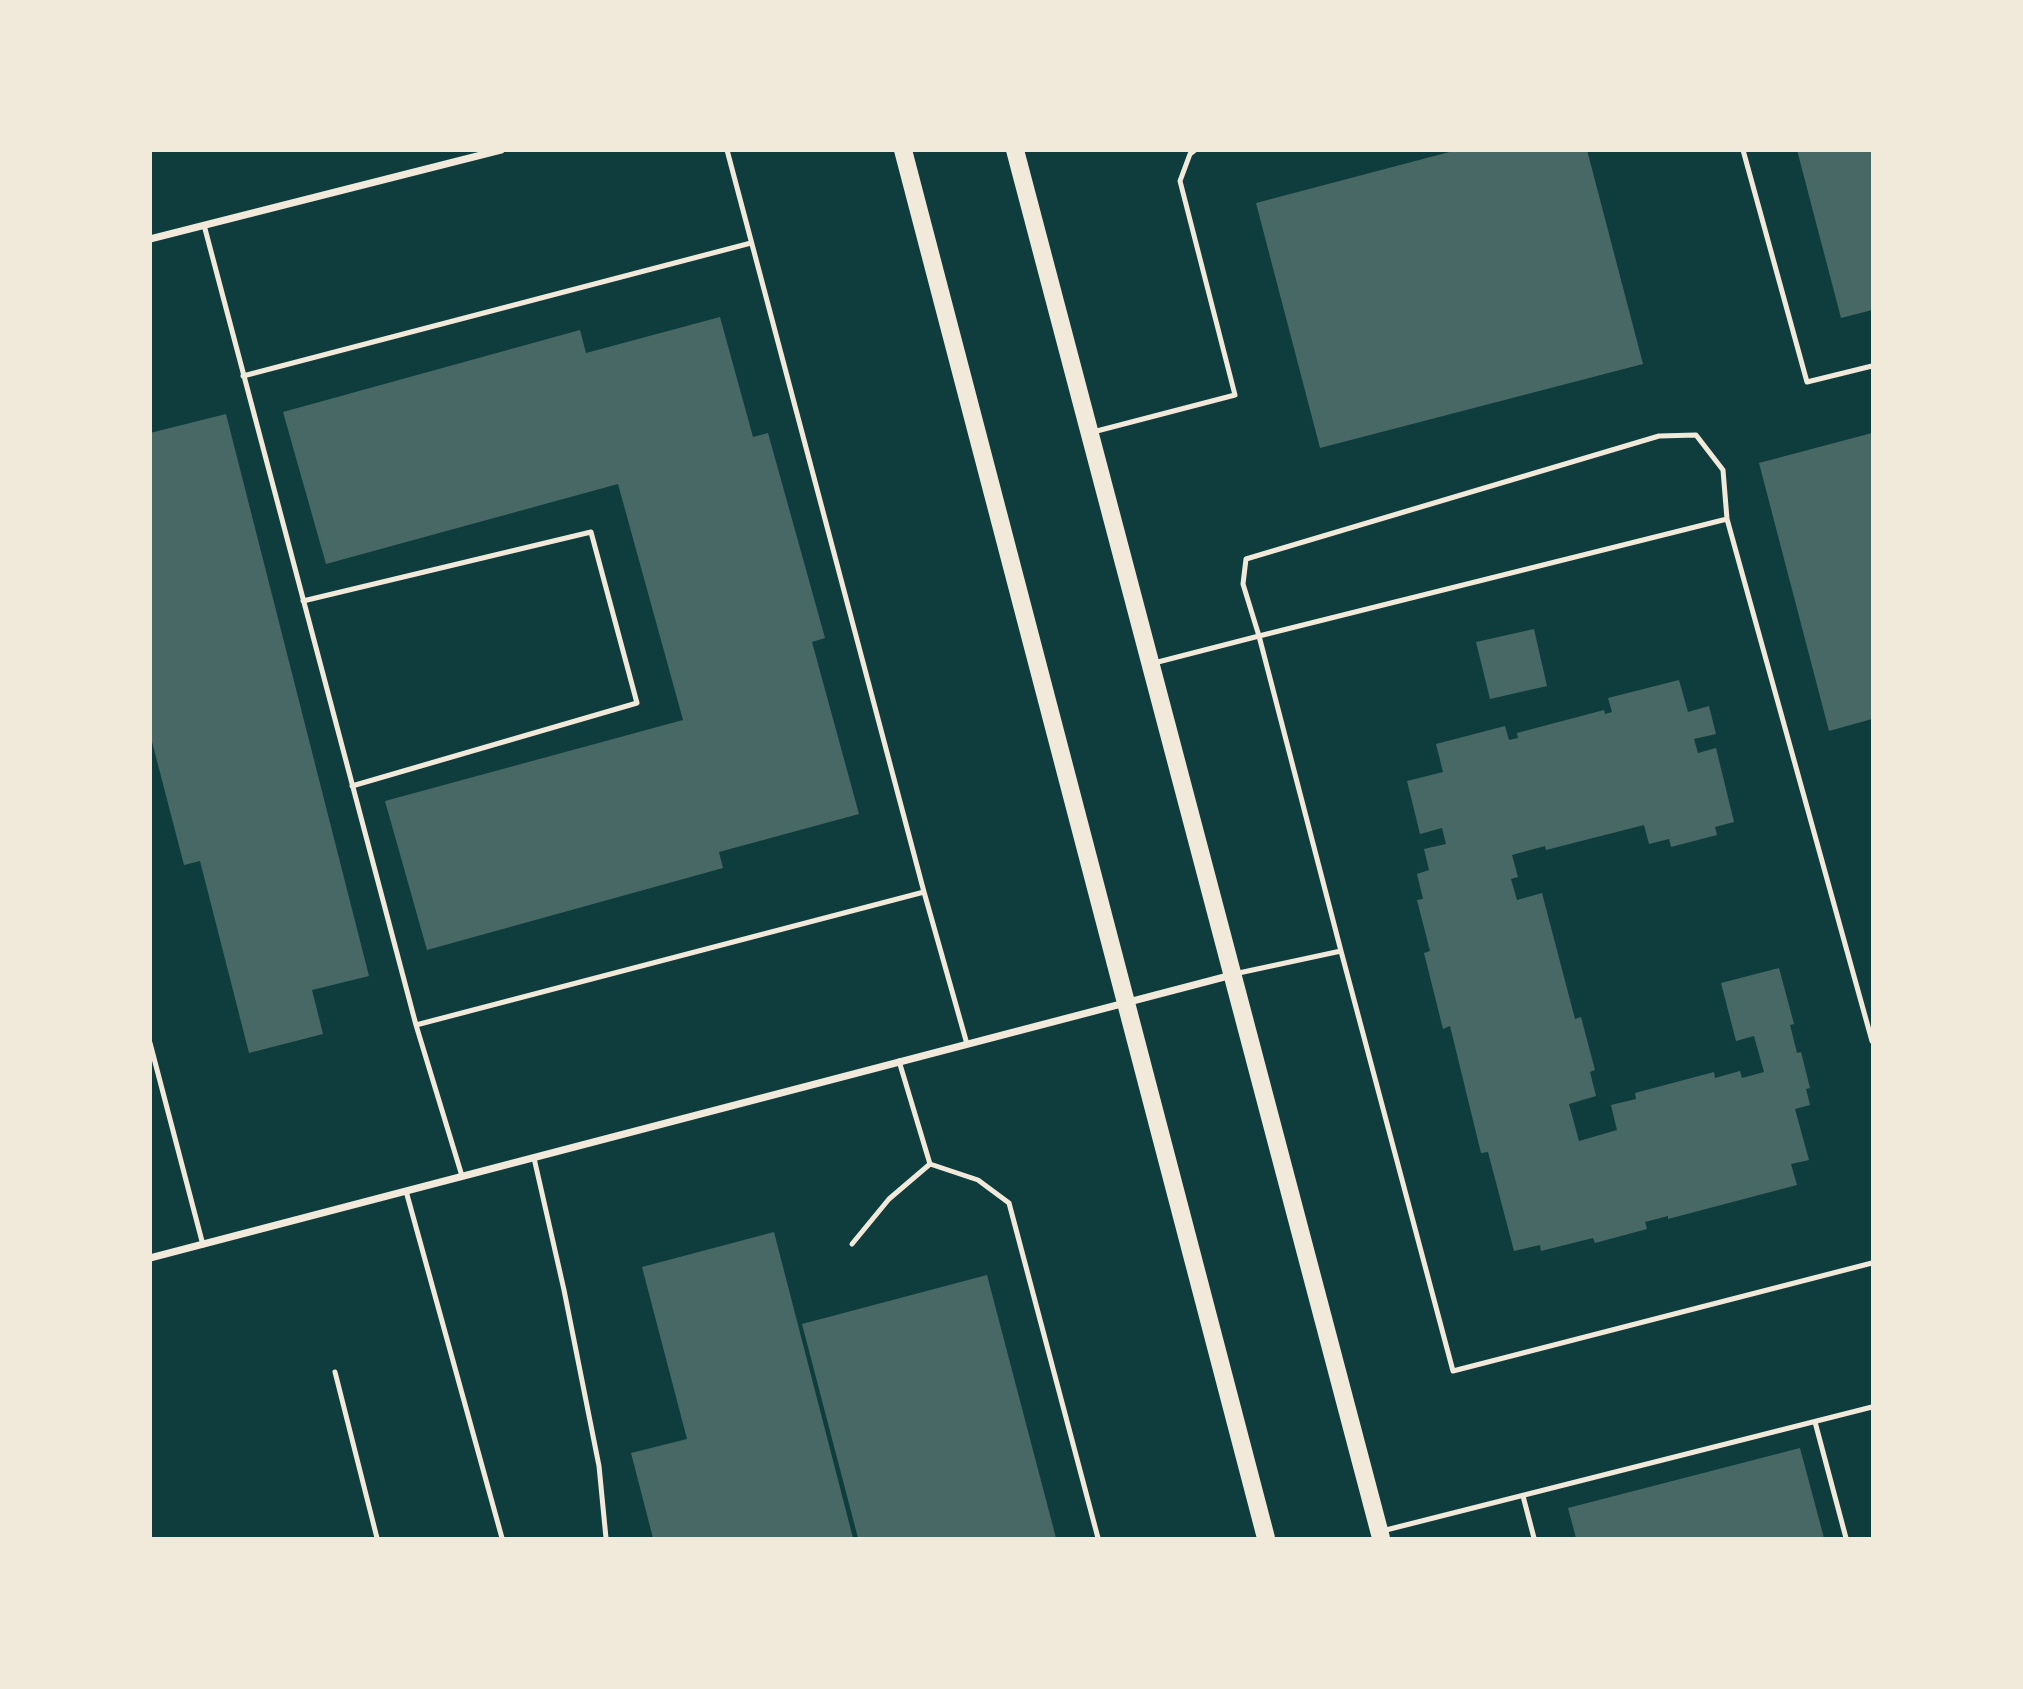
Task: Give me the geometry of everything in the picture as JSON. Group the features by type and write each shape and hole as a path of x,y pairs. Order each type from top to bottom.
{"main road":[{"path":"903,150 1266,1538"},
{"path":"1015,150 1380,1535"}],"street":[{"path":"150,239 501,150"},
{"path":"150,1258 1232,975"}],"lane":[{"path":"727,150 924,892 967,1044"},
{"path":"1089,433 1235,395 1180,181 1190,154 1195,150"},
{"path":"1743,150 1807,382 1872,366"},
{"path":"204,225 416,1025 462,1176"},
{"path":"243,376 751,243"},
{"path":"1872,1041 1727,519 1723,470 1696,435 1659,436 1246,559 1243,584 1453,1371 1872,1263"},
{"path":"1150,664 1727,519"},
{"path":"303,601 591,532 634,690 637,703 352,786"},
{"path":"416,1025 924,892"},
{"path":"1232,975 1341,951"},
{"path":"150,1044 203,1244"},
{"path":"900,1062 930,1164"},
{"path":"534,1158 599,1466 606,1538"},
{"path":"852,1244 889,1199 930,1164"},
{"path":"930,1164 978,1180 1009,1203 1098,1538"},
{"path":"406,1191 502,1538"},
{"path":"335,1372 377,1538"},
{"path":"1380,1535 1872,1407"},
{"path":"1815,1422 1846,1538"},
{"path":"1523,1496 1534,1538"}],"building":[{"path":"1457,150 1587,150 1643,364 1320,448 1256,203"},
{"path":"1797,150 1872,150 1872,310 1841,318"},
{"path":"720,317 753,437 768,433 825,638 812,642 859,814 719,852 723,868 427,950 385,801 683,720 618,484 326,564 283,412 580,330 586,353"},
{"path":"226,414 369,976 312,990 323,1034 249,1053 200,861 184,865 150,734 150,433"},
{"path":"1872,433 1872,719 1829,731 1759,463"},
{"path":"1534,629 1547,686 1490,699 1476,642"},
{"path":"1679,680 1688,712 1709,706 1716,734 1694,739 1698,753 1716,748 1734,822 1715,827 1717,835 1671,847 1669,839 1649,844 1644,825 1546,850 1545,846 1512,855 1518,877 1511,879 1517,900 1542,893 1575,1019 1581,1017 1595,1070 1590,1072 1596,1096 1569,1104 1579,1141 1617,1130 1611,1105 1636,1099 1635,1093 1714,1072 1715,1078 1740,1071 1742,1078 1764,1072 1754,1036 1736,1041 1721,983 1779,968 1794,1024 1790,1025 1797,1053 1801,1052 1810,1088 1806,1089 1810,1105 1795,1109 1809,1160 1791,1164 1797,1185 1668,1219 1668,1216 1645,1222 1647,1229 1595,1243 1593,1238 1541,1251 1540,1245 1514,1251 1488,1152 1481,1153 1450,1026 1443,1029 1424,953 1430,951 1417,900 1423,899 1417,874 1429,870 1424,849 1446,844 1442,828 1420,834 1407,781 1443,772 1436,744 1505,726 1509,740 1518,738 1517,733 1604,710 1605,714 1612,712 1608,698"},
{"path":"774,1232 853,1538 653,1538 631,1453 687,1439 642,1267"},
{"path":"987,1275 1056,1538 858,1538 802,1324"},
{"path":"1800,1448 1824,1538 1576,1538 1568,1508"}]}
